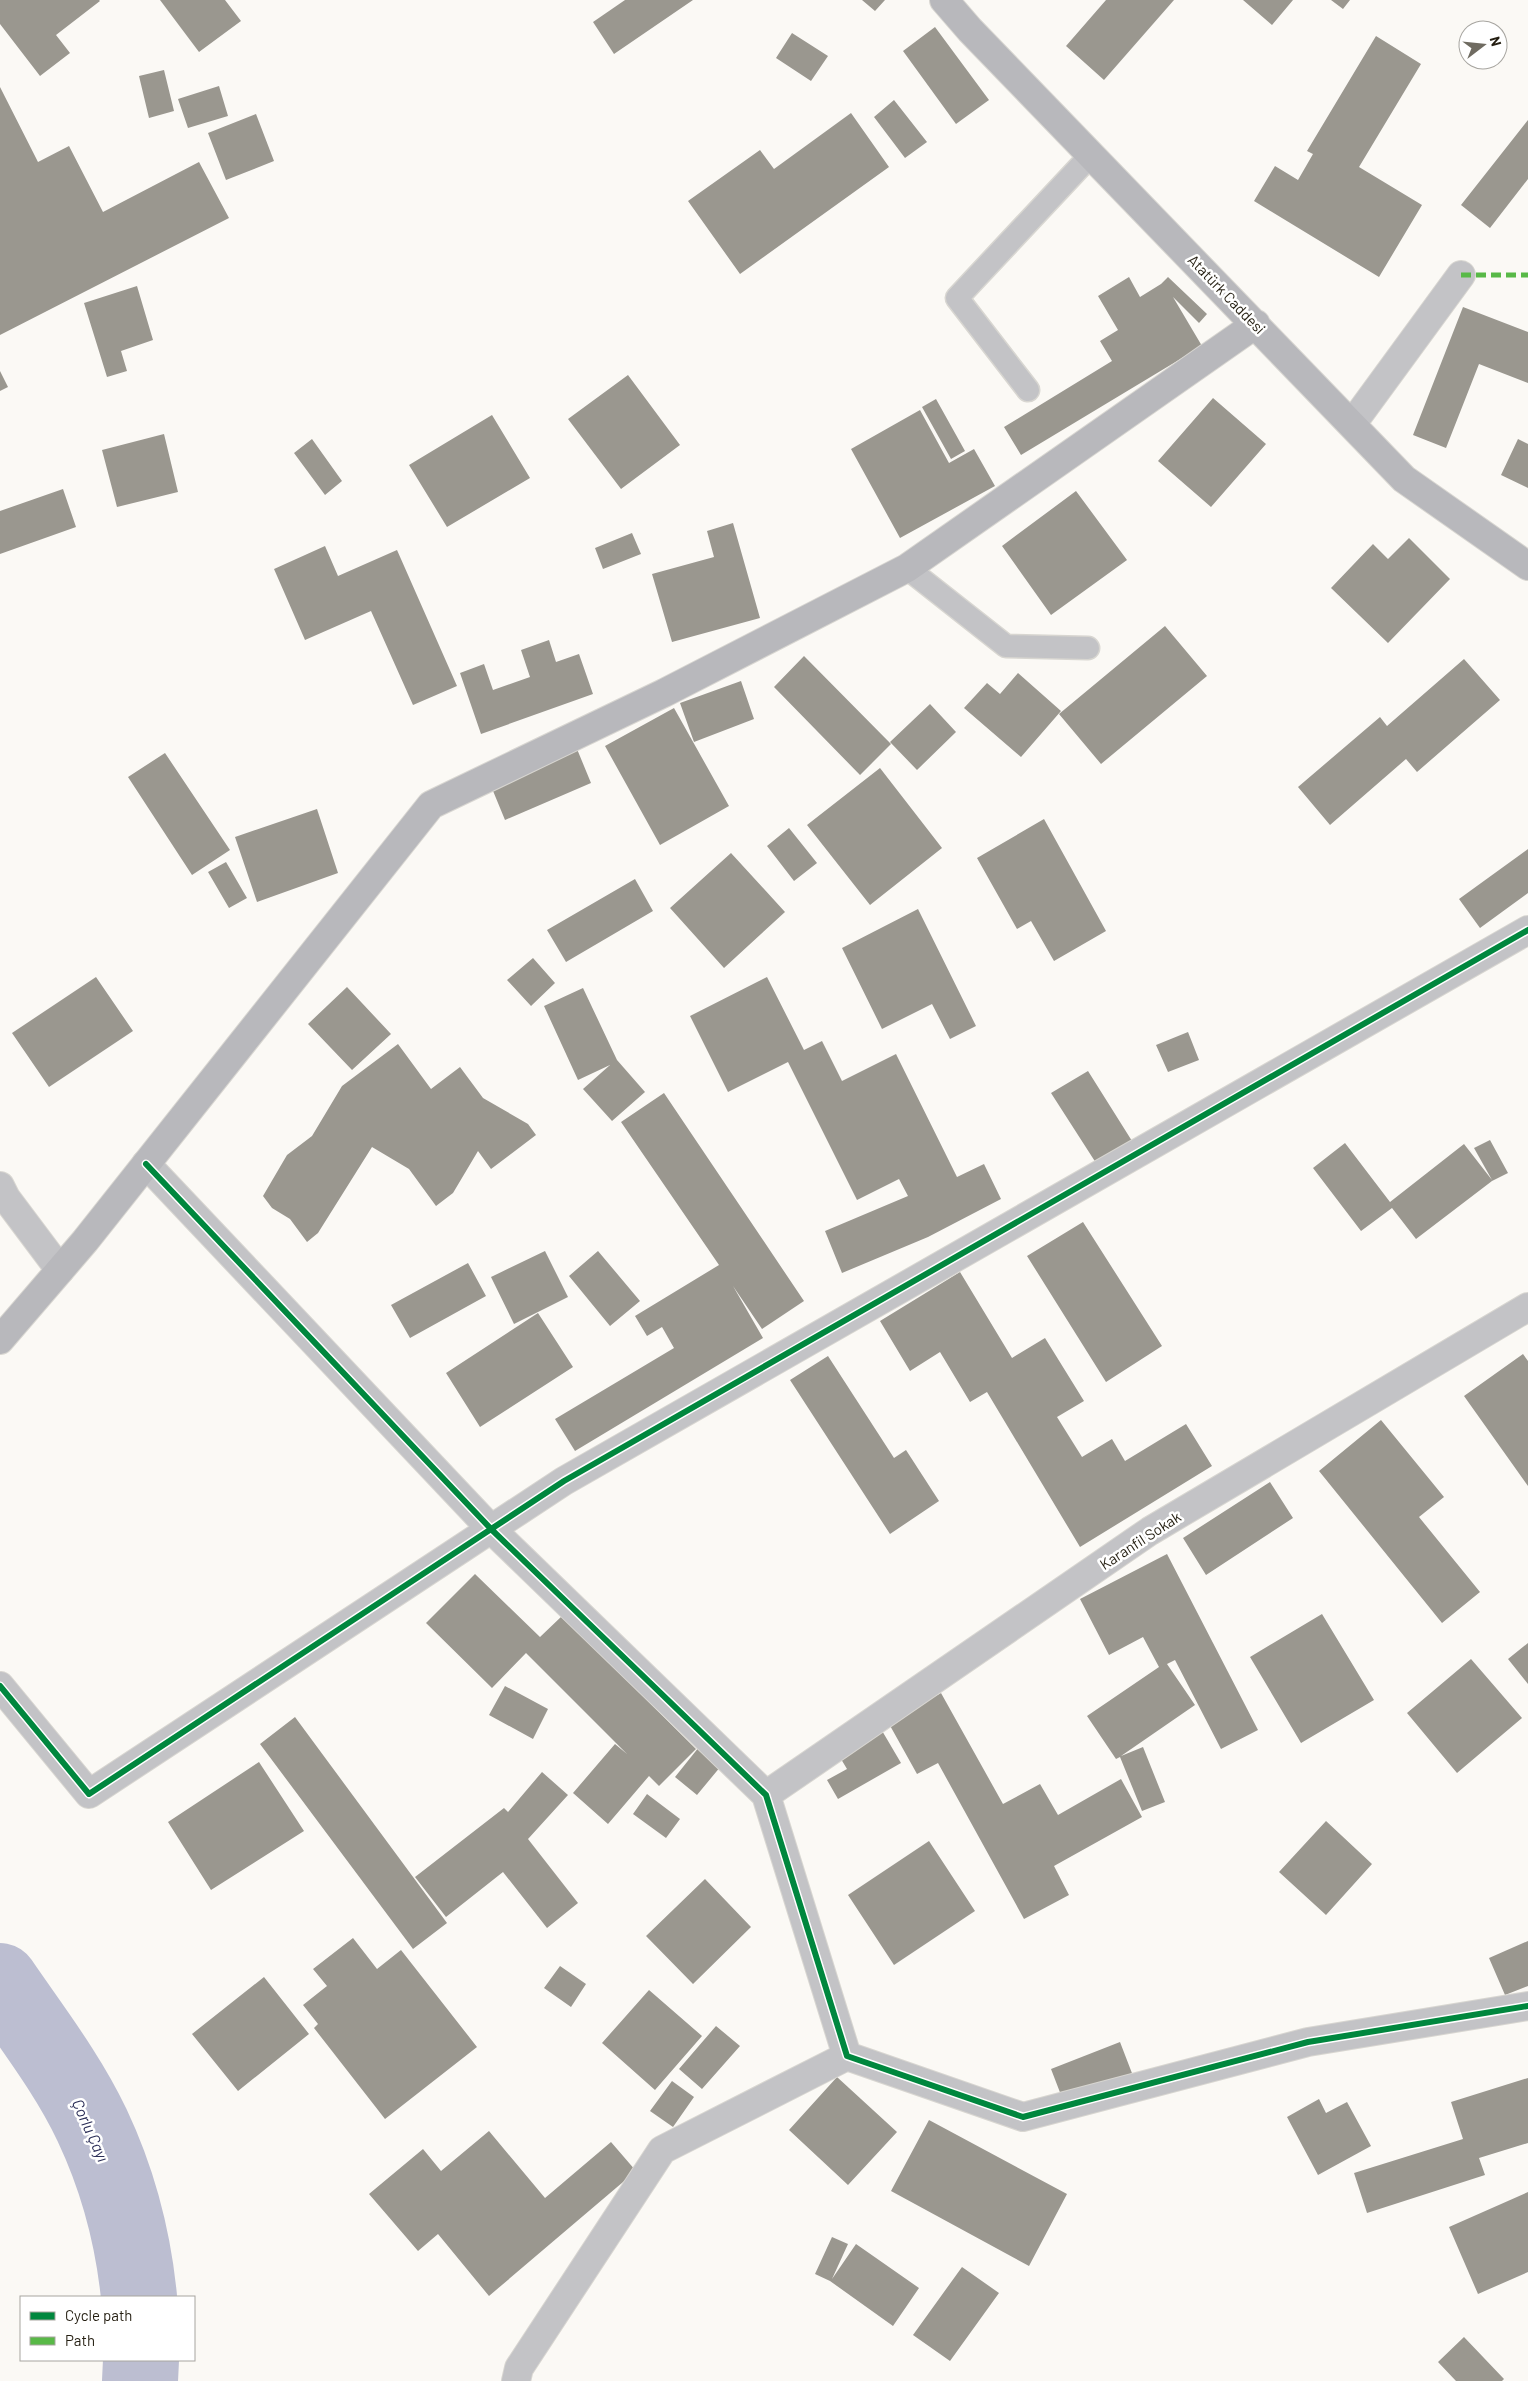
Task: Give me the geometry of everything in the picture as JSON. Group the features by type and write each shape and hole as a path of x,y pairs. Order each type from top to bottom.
{"street":[{"name":"Atatürk Caddesi","path":"944,0 970,30 1404,479 1528,566"},
{"path":"1352,424 1461,275"},
{"path":"0,1340 146,1164 431,805 664,693 906,568 1256,324"},
{"path":"0,1686 89,1794 573,1476 1528,930"},
{"path":"146,1164 491,1529 766,1795 847,2056"},
{"path":"0,1186 6,1198 60,1270"},
{"name":"Karanfil Sokak","path":"766,1795 1150,1531 1528,1308"},
{"path":"516,2381 519,2368 662,2150 847,2056 1023,2118 1308,2042 1528,2006"}],"lane":[{"path":"1028,390 958,298 1092,155"},
{"path":"906,568 1006,646 1088,648"}],"building":[{"path":"0,0 100,1 56,35 70,53 40,76 0,24"},
{"path":"160,0 225,0 241,21 199,52"},
{"path":"625,0 693,0 614,54 593,22"},
{"path":"862,0 885,0 875,11"},
{"path":"1106,0 1174,0 1104,80 1066,46"},
{"path":"1243,0 1293,0 1272,25"},
{"path":"1331,0 1350,0 1343,9"},
{"path":"935,27 989,100 956,124 903,51"},
{"path":"792,33 828,56 811,81 776,58"},
{"path":"1376,36 1421,64 1359,167 1422,205 1379,277 1254,201 1275,166 1298,180 1313,154 1307,151"},
{"path":"164,70 174,111 149,118 139,76"},
{"path":"219,86 228,116 188,128 178,99"},
{"path":"0,87 38,162 69,146 103,212 199,162 229,218 0,335"},
{"path":"894,100 927,142 905,158 874,117"},
{"path":"851,113 889,167 740,274 688,201 760,150 774,169"},
{"path":"256,114 274,161 226,180 208,133"},
{"path":"1528,120 1528,179 1490,228 1461,205"},
{"path":"1129,277 1140,297 1161,284 1168,277 1207,314 1199,323 1173,297 1202,346 1021,455 1004,427 1112,361 1100,341 1118,330 1098,296"},
{"path":"137,286 153,340 121,351 127,371 107,377 84,303"},
{"path":"1463,307 1528,332 1528,383 1479,364 1446,448 1413,435"},
{"path":"0,371 8,387 0,391"},
{"path":"628,375 680,445 621,489 568,419"},
{"path":"1213,398 1266,444 1211,507 1158,461"},
{"path":"936,399 965,451 951,459 922,407"},
{"path":"920,410 949,463 974,449 995,486 900,538 851,449"},
{"path":"492,415 530,478 447,527 409,465"},
{"path":"164,434 178,492 117,507 102,450"},
{"path":"312,439 342,481 325,495 294,453"},
{"path":"1518,439 1528,444 1528,488 1501,475"},
{"path":"63,489 76,527 0,554 0,511"},
{"path":"1076,491 1127,560 1051,615 1002,546"},
{"path":"733,523 760,618 672,642 652,574 714,557 707,531"},
{"path":"632,533 641,554 603,569 595,548"},
{"path":"1409,538 1450,579 1388,643 1331,588 1373,544 1388,559"},
{"path":"325,546 338,576 397,550 457,686 413,705 371,611 305,640 274,569"},
{"path":"1165,626 1207,676 1101,764 1059,714"},
{"path":"549,640 556,662 579,654 593,694 481,734 460,673 484,664 493,690 530,677 521,650"},
{"path":"804,656 891,744 860,775 774,687"},
{"path":"1464,659 1500,700 1417,772 1406,759 1330,825 1298,787 1380,717 1387,726"},
{"path":"1018,673 1061,711 1021,757 964,708 987,683 1000,694"},
{"path":"741,681 754,719 694,742 680,703"},
{"path":"930,704 956,732 917,770 890,742"},
{"path":"674,708 729,806 660,845 605,746"},
{"path":"577,749 591,783 505,820 491,786"},
{"path":"165,753 230,850 192,875 128,777"},
{"path":"880,768 942,848 870,905 807,825"},
{"path":"317,809 338,873 257,902 235,837"},
{"path":"1044,819 1106,931 1054,961 1031,921 1017,929 977,858"},
{"path":"789,828 817,863 794,881 767,846"},
{"path":"1528,849 1528,893 1480,928 1459,899"},
{"path":"731,853 785,912 724,968 670,908"},
{"path":"226,862 247,898 229,908 208,872"},
{"path":"635,879 653,911 566,962 547,930"},
{"path":"918,909 976,1026 950,1039 932,1004 882,1029 842,948"},
{"path":"533,958 555,983 531,1006 507,980"},
{"path":"96,977 133,1031 49,1087 12,1033"},
{"path":"767,977 804,1050 822,1041 842,1081 896,1054 957,1177 984,1164 1001,1199 928,1237 842,1273 825,1231 908,1196 899,1179 857,1200 788,1062 728,1092 690,1016"},
{"path":"347,987 391,1034 352,1070 308,1024"},
{"path":"583,988 617,1060 645,1092 612,1121 583,1089 610,1065 578,1080 544,1006"},
{"path":"1188,1032 1199,1060 1168,1072 1156,1045"},
{"path":"398,1044 431,1089 460,1067 483,1098 528,1124 536,1135 491,1169 478,1151 453,1193 436,1206 409,1169 372,1147 318,1233 307,1242 290,1219 272,1208 263,1196 287,1155 312,1136 342,1086"},
{"path":"1088,1071 1132,1141 1096,1163 1051,1093"},
{"path":"664,1093 804,1301 762,1329 733,1286 763,1338 575,1451 555,1419 674,1348 662,1327 647,1336 635,1316 719,1265 621,1122"},
{"path":"1490,1140 1508,1173 1492,1181 1416,1239 1392,1208 1361,1231 1313,1168 1345,1143 1390,1202 1464,1144 1492,1180 1474,1148"},
{"path":"1083,1222 1162,1346 1106,1382 1027,1256"},
{"path":"545,1251 568,1297 514,1324 491,1277"},
{"path":"598,1251 640,1301 610,1326 569,1276"},
{"path":"468,1263 486,1296 410,1338 391,1305"},
{"path":"960,1272 1012,1358 1045,1338 1084,1401 1057,1417 1082,1457 1112,1439 1125,1461 1186,1424 1212,1466 1080,1547 987,1392 970,1402 940,1352 910,1371 880,1321"},
{"path":"538,1313 573,1367 480,1427 446,1373"},
{"path":"1523,1354 1528,1361 1528,1486 1464,1396"},
{"path":"828,1356 894,1458 906,1450 939,1501 890,1534 790,1380"},
{"path":"1381,1420 1444,1497 1419,1517 1480,1592 1442,1623 1319,1471"},
{"path":"1270,1482 1293,1518 1206,1575 1183,1538"},
{"path":"1167,1554 1258,1730 1221,1749 1175,1660 1167,1664 1195,1705 1121,1756 1143,1747 1165,1802 1142,1811 1120,1757 1116,1759 1087,1716 1159,1667 1143,1637 1109,1655 1080,1599"},
{"path":"475,1574 540,1637 562,1616 696,1749 659,1786 649,1776 608,1824 573,1793 615,1744 627,1754 526,1653 492,1688 426,1623"},
{"path":"1322,1614 1374,1700 1301,1743 1250,1657"},
{"path":"1528,1643 1528,1684 1508,1659"},
{"path":"1471,1659 1522,1718 1457,1773 1407,1713"},
{"path":"505,1686 548,1709 533,1739 489,1715"},
{"path":"941,1693 1003,1804 1040,1784 1058,1815 1121,1779 1142,1817 1054,1866 1069,1895 1024,1919 938,1763 917,1774 888,1722"},
{"path":"295,1717 447,1923 413,1949 260,1744"},
{"path":"881,1729 901,1763 838,1799 827,1780 847,1769 838,1754"},
{"path":"699,1747 721,1766 697,1795 675,1777"},
{"path":"259,1762 304,1831 211,1890 168,1822"},
{"path":"542,1772 568,1795 528,1839 578,1903 547,1928 503,1872 446,1917 415,1877 504,1808 508,1812"},
{"path":"647,1794 680,1819 666,1838 633,1814"},
{"path":"1326,1821 1372,1864 1326,1915 1279,1872"},
{"path":"929,1841 975,1911 894,1965 848,1895"},
{"path":"705,1879 751,1927 693,1984 646,1936"},
{"path":"353,1938 377,1969 401,1950 477,2047 385,2119 314,2028 318,2024 303,2005 327,1986 313,1969"},
{"path":"1528,1941 1528,1986 1505,1995 1489,1958"},
{"path":"560,1966 586,1984 571,2007 544,1988"},
{"path":"264,1977 309,2034 238,2091 192,2034"},
{"path":"649,1990 702,2036 655,2090 602,2043"},
{"path":"716,2026 740,2046 702,2089 679,2069"},
{"path":"1120,2042 1135,2081 1066,2108 1051,2069"},
{"path":"837,2077 897,2132 848,2185 789,2130"},
{"path":"1528,2078 1528,2143 1479,2158 1485,2175 1367,2213 1354,2173 1463,2139 1451,2102"},
{"path":"672,2081 694,2097 673,2127 650,2111"},
{"path":"1319,2099 1326,2113 1347,2102 1371,2146 1318,2175 1287,2117"},
{"path":"929,2120 1067,2194 1029,2266 891,2191"},
{"path":"489,2131 545,2198 611,2142 636,2171 489,2296 438,2234 418,2251 369,2194 423,2149 441,2171"},
{"path":"1528,2192 1528,2272 1478,2294 1449,2227"},
{"path":"832,2237 848,2244 832,2279 856,2244 919,2288 893,2326 830,2281 815,2274"},
{"path":"962,2267 999,2293 950,2361 913,2335"},
{"path":"1464,2337 1504,2379 1502,2381 1456,2381 1438,2362"}],"waterway":[{"name":"Çorlu Çayı","path":"0,1981 49,2052 72,2088 92,2125 117,2188 123,2209 133,2253 139,2296"},
{"name":"Çorlu Çayı","path":"140,2381 141,2361"}],"marked path":[{"path":"1461,275 1528,275"}],"cycle path":[{"path":"0,1686 89,1794 564,1481 1528,930"},
{"path":"146,1164 491,1529 766,1795 847,2056 1023,2117 1308,2042 1528,2006"}]}
